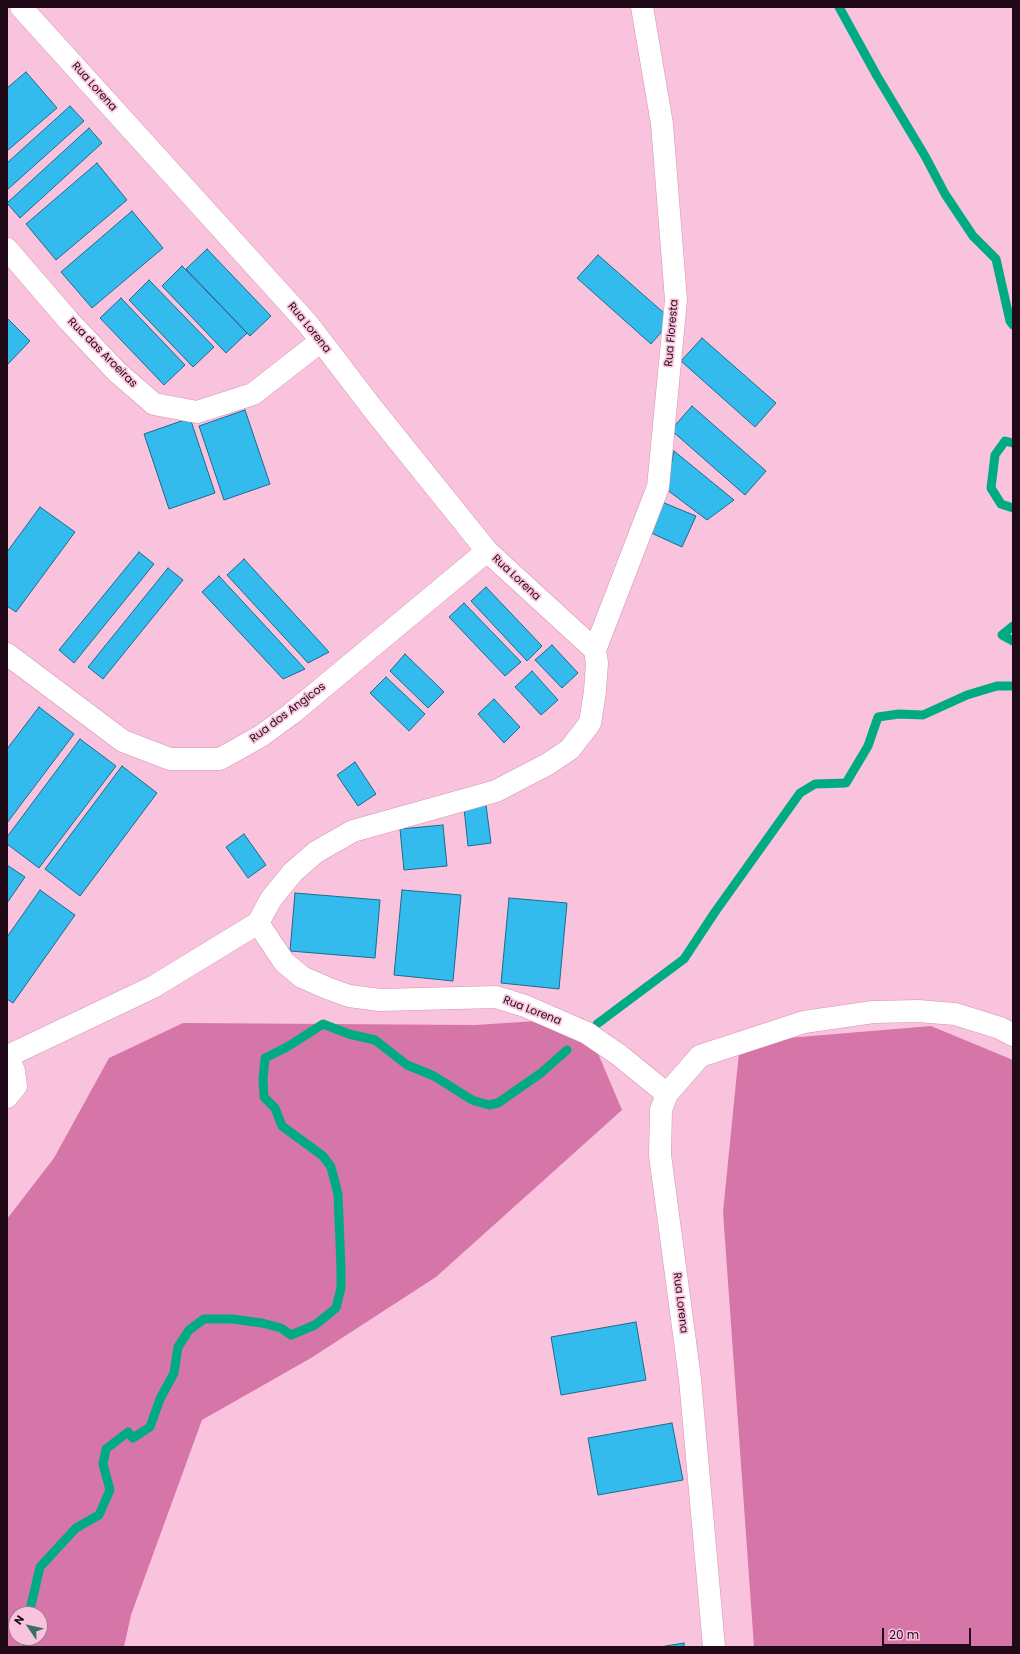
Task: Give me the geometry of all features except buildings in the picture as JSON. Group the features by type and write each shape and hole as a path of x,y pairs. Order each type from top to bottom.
{"street":[{"name":"Rua Lorena","path":"21,7 308,324 372,409 487,551 595,650"},
{"name":"Rua Floresta","path":"595,650 658,487 676,300 662,124 642,7"},
{"name":"Rua das Aroeiras","path":"7,249 69,321 117,372 154,404 197,412 253,394 321,341"},
{"name":"Rua dos Angicos","path":"7,654 123,741 170,760 220,759 261,736 291,714 487,551"},
{"path":"7,1097 16,1086 14,1071 7,1056 153,987 258,923 271,899 293,872 316,852 353,831 496,791 548,764 570,749 590,723 595,691 597,663 595,650"},
{"name":"Rua Lorena","path":"258,923 284,962 302,977 327,988 349,996 380,1000 496,997 525,1006 587,1033 619,1055 667,1094 661,1110 660,1155 690,1379 714,1647"},
{"path":"667,1094 700,1056 804,1022 873,1012 940,1013 955,1014 1000,1028 1013,1035"}],"shaded area":[{"path":"583,1018 622,1110 436,1277 311,1358 202,1420 131,1615 124,1647 7,1647 7,1219 54,1158 109,1058 183,1023 475,1025"},
{"path":"931,1026 1013,1060 1013,1647 754,1647 723,1212 740,1042"}],"waterway":[{"path":"839,7 877,76 925,156 945,194 973,236 996,259 1010,321 1013,325"},
{"path":"1013,443 1005,441 995,455 991,488 1001,504 1013,508"},
{"path":"1013,626 1002,635 1013,641"},
{"path":"597,1024 684,959 715,912 800,793 815,784 846,783 868,746 878,717 899,714 923,715 967,695 997,686 1013,686"},
{"path":"31,1606 40,1567 76,1528 99,1515 110,1490 103,1464 106,1449 128,1432 133,1438 150,1427 160,1399 174,1373 178,1347 189,1330 204,1319 232,1319 262,1323 281,1328 291,1335 315,1325 336,1308 341,1288 341,1268 338,1194 331,1167 323,1156 282,1126 275,1108 264,1097 263,1080 265,1058 287,1047 323,1024 349,1034 375,1040 407,1065 434,1076 472,1100 489,1105 498,1103 541,1073 567,1050"}]}
